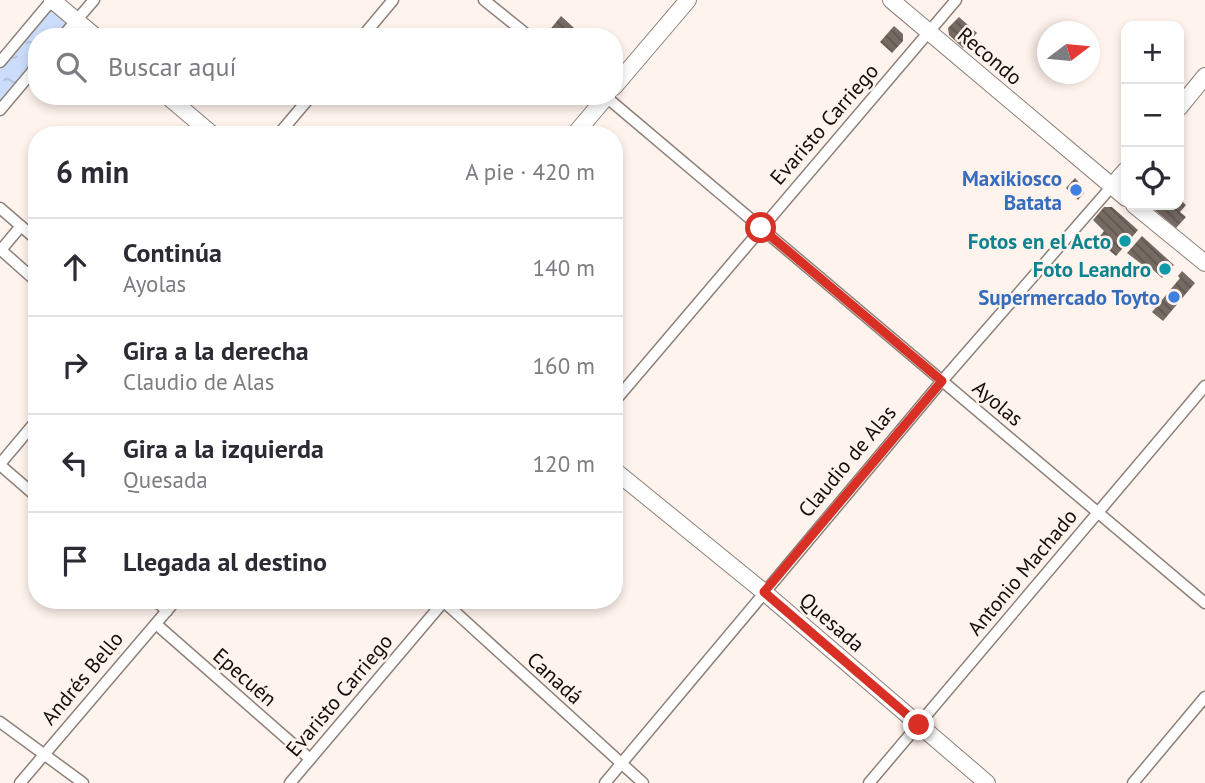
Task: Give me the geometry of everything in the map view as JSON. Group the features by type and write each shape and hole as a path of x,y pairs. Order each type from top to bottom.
{"street":[{"path":"68,28 93,0"},
{"path":"370,28 393,0"},
{"path":"484,0 519,28"},
{"path":"623,76 688,0"},
{"name":"Recondo","path":"891,0 1121,194"},
{"name":"Evaristo Carriego","path":"623,391 956,0"},
{"path":"30,28 54,1 86,28"},
{"path":"0,62 28,30"},
{"path":"1184,101 1205,76"},
{"path":"0,110 28,77"},
{"path":"178,105 202,126"},
{"path":"286,126 303,105"},
{"path":"582,126 599,105"},
{"name":"Ayolas","path":"615,105 1205,603"},
{"name":"Claudio de Alas","path":"605,783 942,381 1121,176"},
{"path":"0,208 28,232"},
{"path":"1140,210 1205,263"},
{"path":"21,226 1,250 28,274"},
{"name":"Antonio Machado","path":"869,783 1205,386"},
{"path":"28,431 0,464 28,489"},
{"name":"Quesada","path":"623,477 764,592 987,783"},
{"name":"Evaristo Carriego","path":"290,783 437,609"},
{"name":"Canadá","path":"453,609 643,783"},
{"name":"Andrés Bello","path":"20,783 167,611"},
{"name":"Epecuén","path":"156,624 310,759"},
{"path":"1133,783 1205,697"},
{"path":"0,722 83,783"}],"water":[{"path":"51,10 67,24 64,28 36,28"},
{"path":"28,37 28,69 0,102 0,70"}],"building":[{"path":"561,16 574,28 551,28"},
{"path":"959,17 977,33 963,48 949,35 948,28"},
{"path":"894,26 903,34 903,41 892,53 880,42"},
{"name":"Maxikiosco Batata","path":"1075,178 1083,187 1084,193 1078,200 1066,188"},
{"path":"1104,207 1112,207 1138,230 1116,256 1097,240 1104,231 1093,220"},
{"path":"1155,210 1182,210 1180,212 1186,217 1176,228"},
{"path":"1142,236 1174,265 1162,278 1127,253"},
{"name":"Supermercado Toyto","path":"1182,271 1195,283 1163,321 1152,312 1180,278 1178,276"}],"place":[{"name":"Maxikiosco Batata","path":"1076,190"},
{"name":"Fotos en el Acto","path":"1125,241"},
{"name":"Foto Leandro","path":"1165,269"},
{"name":"Supermercado Toyto","path":"1174,297"}],"route":[{"path":"761,228 942,381 764,592 919,725"}]}
